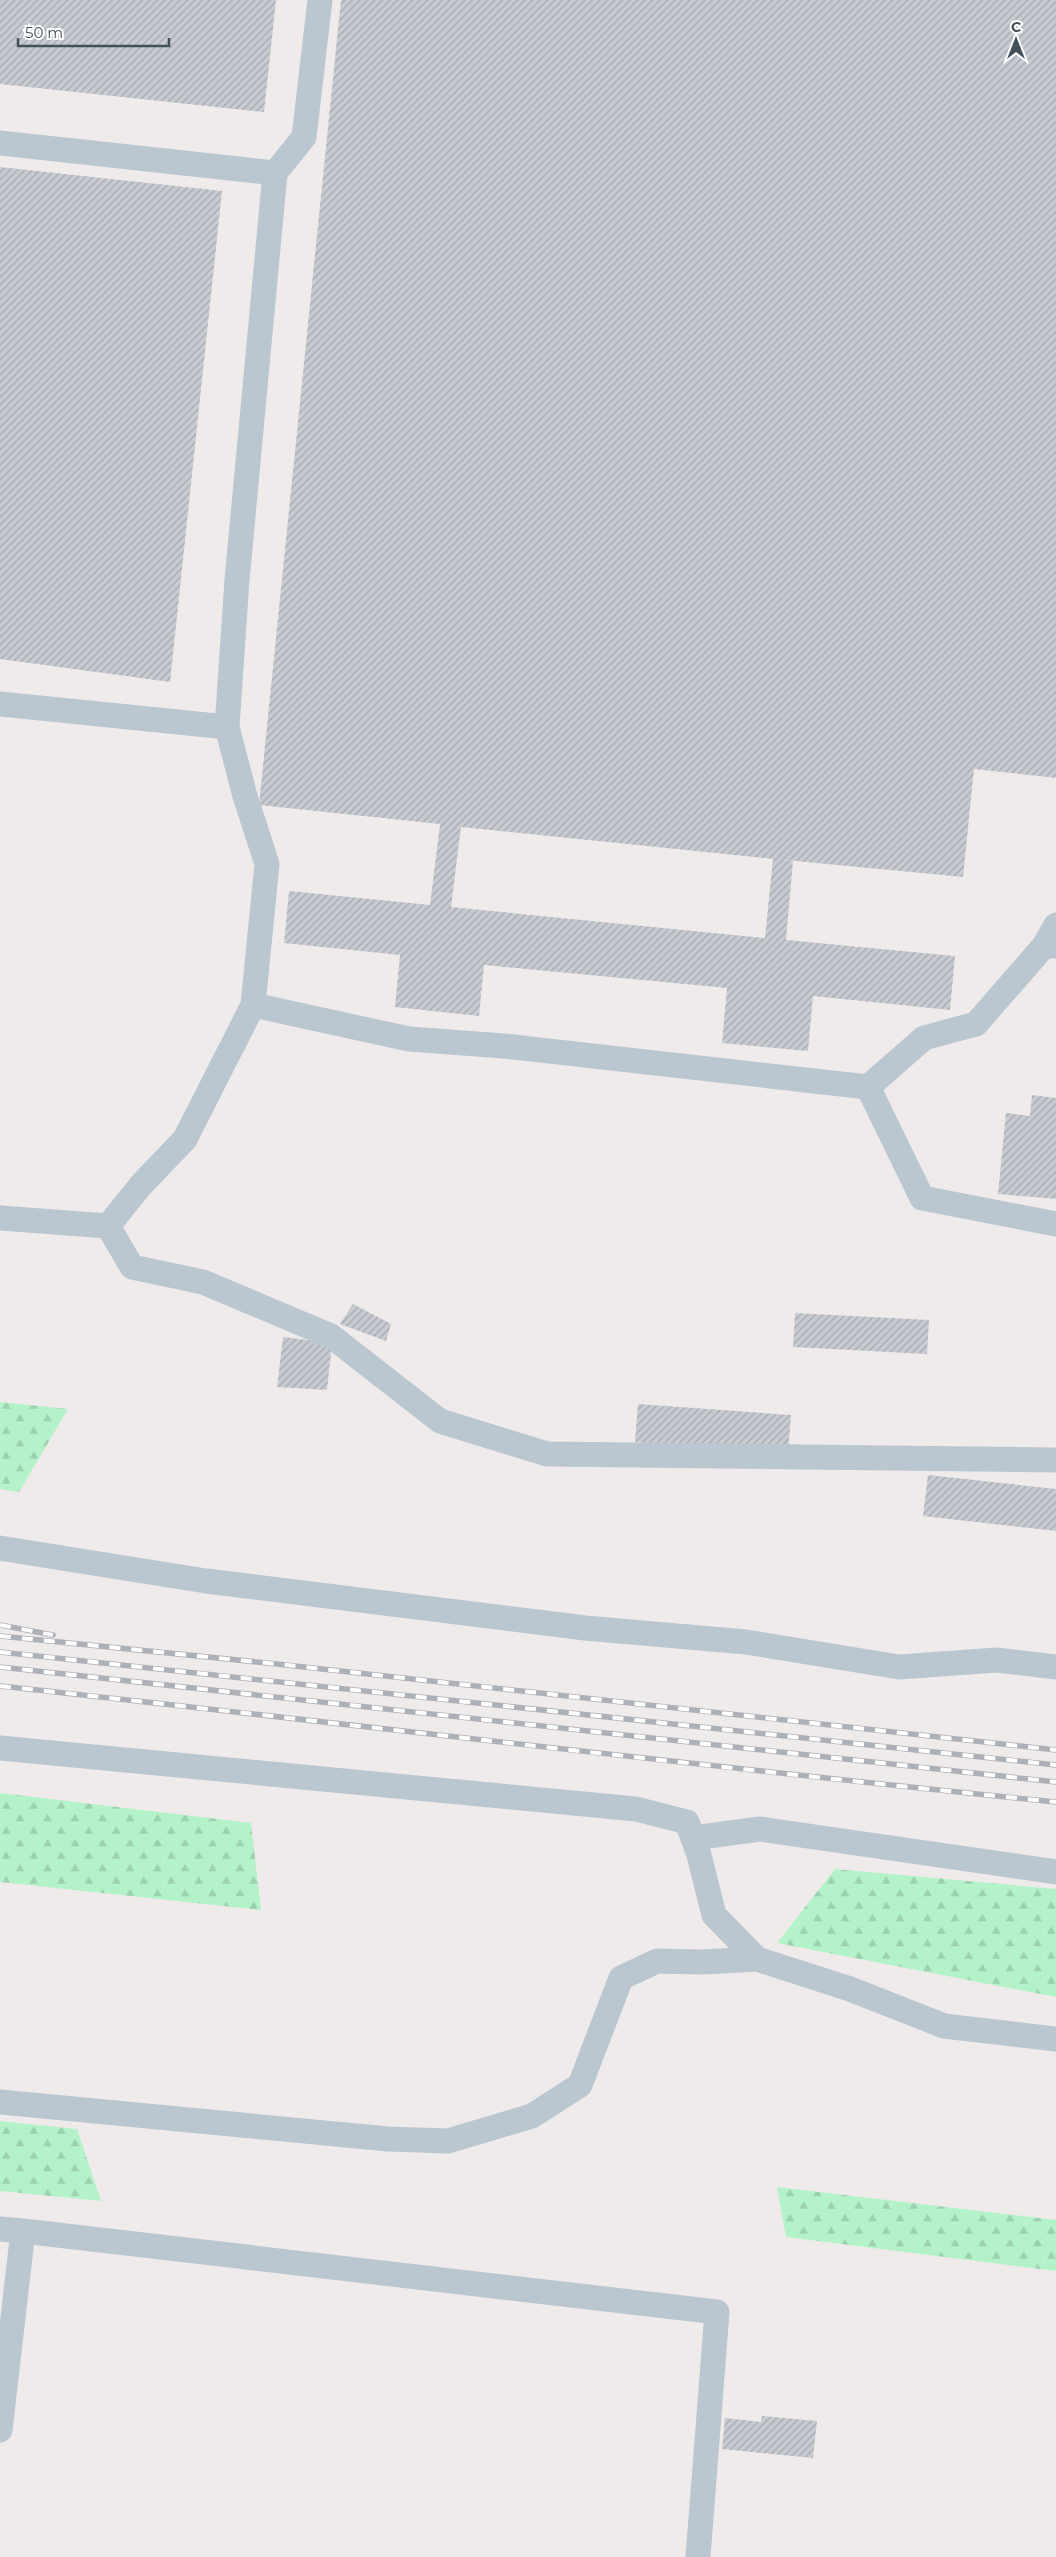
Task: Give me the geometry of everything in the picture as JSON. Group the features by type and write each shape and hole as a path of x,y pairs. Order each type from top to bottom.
{"lane":[{"path":"108,1226 140,1185 185,1139 253,1005 268,864 245,796 227,727 237,580 275,173 304,137 320,0"},
{"path":"0,143 275,173"},
{"path":"0,704 227,727"},
{"path":"253,1005 409,1039 504,1046 868,1087 924,1038 976,1024 1050,946 1056,925"},
{"path":"868,1087 922,1198 1056,1224"},
{"path":"0,1218 108,1226"},
{"path":"108,1226 132,1267 203,1282 331,1336 440,1421 547,1454 1056,1460"},
{"path":"0,1548 206,1582 585,1628 746,1642 899,1667 996,1660 1056,1667"},
{"path":"0,1748 636,1809 687,1822 714,1915 757,1959"},
{"path":"693,1838 760,1829 1056,1872"},
{"path":"0,2102 388,2139 448,2141 532,2116 580,2085 621,1978 657,1961 702,1962 757,1959 850,1989 944,2026 1056,2039"},
{"path":"0,2430 11,2230 717,2312 698,2557"}],"green space":[{"path":"0,1402 68,1409 19,1492 0,1489"},
{"path":"0,1793 251,1823 261,1910 0,1882"},
{"path":"835,1869 1056,1889 1056,1997 777,1943"},
{"path":"0,2121 77,2129 101,2201 0,2191"},
{"path":"777,2187 1056,2220 1056,2271 786,2237"}],"building":[{"path":"0,0 276,0 264,112 0,84"},
{"path":"341,0 1056,0 1056,778 974,769 963,877 775,859 793,861 786,940 955,956 950,1010 813,996 808,1051 722,1043 727,988 484,965 479,1016 395,1007 400,955 284,943 289,891 430,905 440,824 259,805","holes":["461,827 773,859 765,938 451,907"]},
{"path":"0,167 222,191 170,682 0,659"},
{"path":"1032,1095 1056,1098 1056,1199 998,1194 1006,1113 1030,1116"},
{"path":"353,1304 391,1324 386,1341 340,1324"},
{"path":"795,1313 929,1320 927,1354 793,1347"},
{"path":"283,1337 332,1343 327,1390 277,1387"},
{"path":"638,1404 791,1415 788,1453 635,1442"},
{"path":"928,1475 1056,1489 1056,1531 923,1516"},
{"path":"762,2416 817,2421 813,2458 722,2449 725,2418 761,2422"}],"railway":[{"path":"0,1625 53,1635"},
{"path":"0,1636 277,1664 1056,1750"},
{"path":"0,1652 1056,1765"},
{"path":"0,1667 1056,1782"},
{"path":"0,1686 1056,1802"}]}
